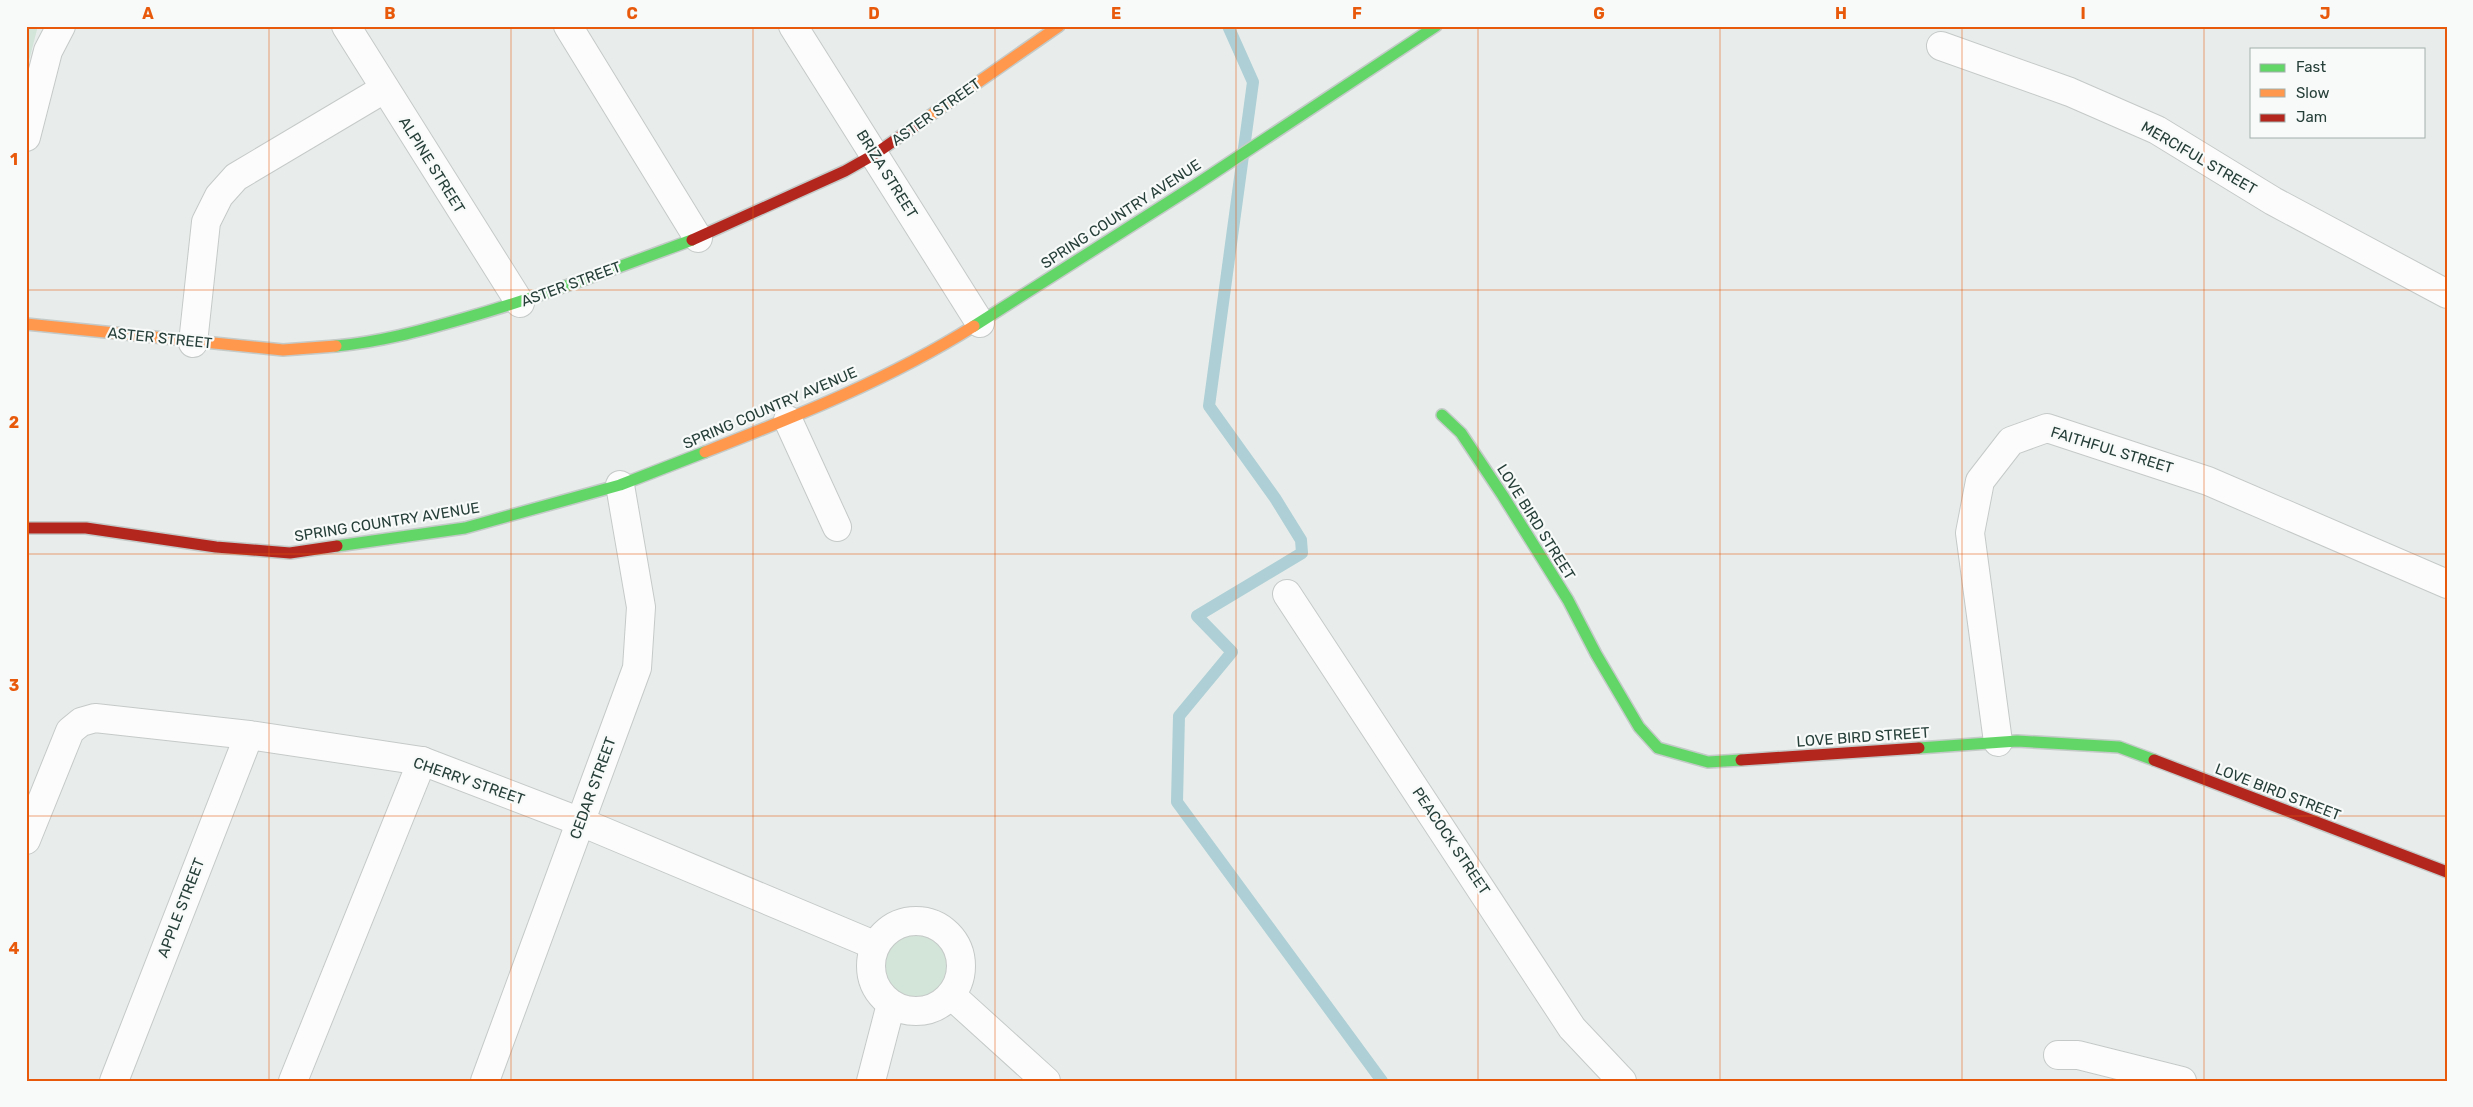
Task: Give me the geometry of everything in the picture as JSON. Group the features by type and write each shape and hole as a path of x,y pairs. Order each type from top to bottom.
{"street":[{"path":"26,137 48,51 61,26"},
{"name":"ALPINE STREET","path":"346,26 520,303"},
{"path":"568,26 698,238"},
{"name":"BRIZA STREET","path":"793,26 980,323"},
{"name":"ASTER STREET","path":"26,324 282,350 366,343 414,333 520,303 698,238 845,171 875,154 1059,26"},
{"name":"SPRING COUNTRY AVENUE","path":"26,528 86,528 216,547 290,553 465,528 620,485 788,420 929,354 1186,191 1433,27"},
{"name":"MERCIFUL STREET","path":"1941,46 2070,92 2157,130 2272,201 2447,294"},
{"path":"193,342 206,222 219,196 236,177 384,89"},
{"name":"LOVE BIRD STREET","path":"1442,415 1461,433 1503,496 1568,600 1596,654 1639,727 1658,748 1708,762 2017,741 2119,747 2447,872"},
{"path":"788,420 837,527"},
{"name":"FAITHFUL STREET","path":"1998,742 1970,533 1980,481 2011,441 2047,428 2208,480 2447,584"},
{"name":"CEDAR STREET","path":"484,1081 637,668 641,608 620,485"},
{"name":"PEACOCK STREET","path":"1287,594 1572,1028 1622,1081"},
{"name":"CHERRY STREET","path":"26,840 70,731 81,722 94,718 249,734 422,761 581,822 874,945"},
{"name":"APPLE STREET","path":"114,1081 249,734"},
{"path":"292,1081 422,761"},
{"path":"908,920 930,922 949,934 960,953 960,975 951,995 933,1008 912,1011 891,1004 876,988 870,967 874,945 888,928 908,920"},
{"path":"951,995 1046,1081"},
{"path":"871,1081 891,1004"},
{"path":"2058,1055 2078,1055 2182,1081"}],"green space":[{"path":"26,26 38,26 26,72"},
{"path":"915,926 930,929 943,937 951,950 954,965 951,980 943,993 930,1001 915,1004 900,1001 887,993 879,980 876,965 879,950 887,937 900,929"}],"waterway":[{"path":"1228,26 1253,82 1209,406 1275,498 1301,540 1302,553 1197,616 1232,652 1179,716 1177,802 1382,1081"}],"traffic: fast":[{"path":"974,326 1194,186 1436,26"},
{"path":"336,346 400,336 431,328 578,282 692,240"},
{"path":"1442,415 1461,433 1503,496 1568,600 1596,654 1639,727 1658,748 1708,762 1741,760"},
{"path":"337,546 465,528 620,485 705,452"},
{"path":"1919,748 2017,741 2119,747 2154,760"}],"traffic: slow":[{"path":"918,124 1059,26"},
{"path":"26,324 283,350 336,346"},
{"path":"705,452 774,425 876,380 974,326"}],"traffic: jam":[{"path":"692,240 845,171 875,154 918,124"},
{"path":"26,528 86,528 216,547 290,553 337,546"},
{"path":"1741,760 1919,748"},
{"path":"2154,760 2447,872"}]}
